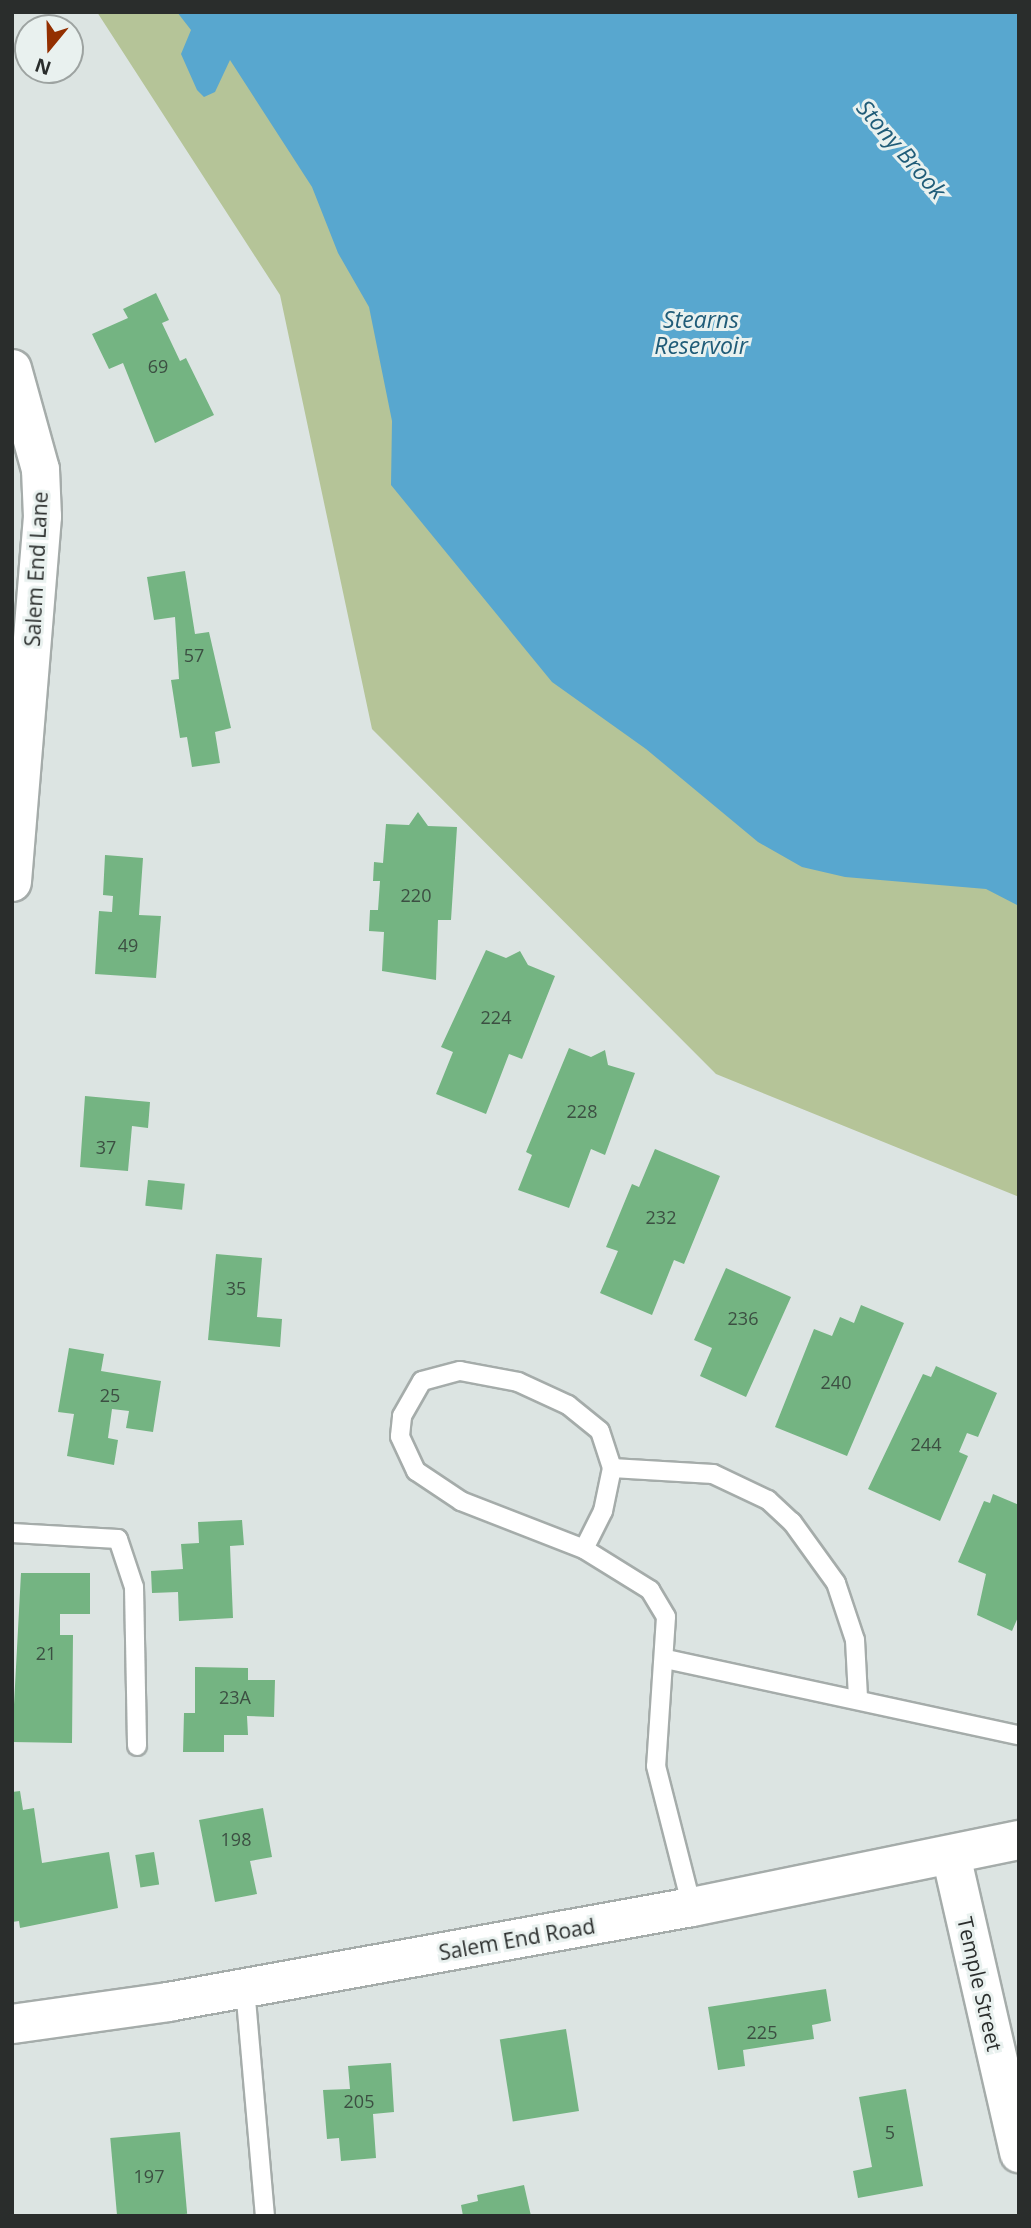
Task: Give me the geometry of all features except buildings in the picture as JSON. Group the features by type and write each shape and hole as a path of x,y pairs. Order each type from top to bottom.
{"street":[{"name":"Salem End Lane","path":"12,882 42,516 40,469 14,379"},
{"name":"Salem End Road","path":"12,2024 245,1988 692,1907 1019,1840"},
{"name":"Temple Street","path":"951,1855 1019,2153"}],"lane":[{"path":"584,1549 603,1511 612,1468 605,1440 587,1417 545,1394 490,1375 460,1371 422,1381 402,1416 405,1455 433,1486 489,1514 584,1549 630,1574 660,1601 666,1617 666,1659 658,1695 656,1766 692,1907"},
{"path":"612,1468 713,1474 742,1484 776,1507 836,1583 855,1640 858,1697"},
{"path":"12,1533 118,1539 134,1587 137,1746"},
{"path":"666,1659 858,1697 1019,1735"},
{"path":"245,1988 265,2216"}],"green space":[{"name":"Stearns Reservoir","path":"97,12 1019,12 1019,1197 716,1074 372,729 280,295"}],"water":[{"name":"Stearns Reservoir","path":"177,12 1019,12 1019,906 986,889 845,877 802,867 758,842 646,749 552,682 391,485 392,421 369,307 338,253 312,187 230,60 215,92 204,97 197,90 181,54 191,30"}],"water label":[{"name":"Stony Brook","path":"902,149"}]}
